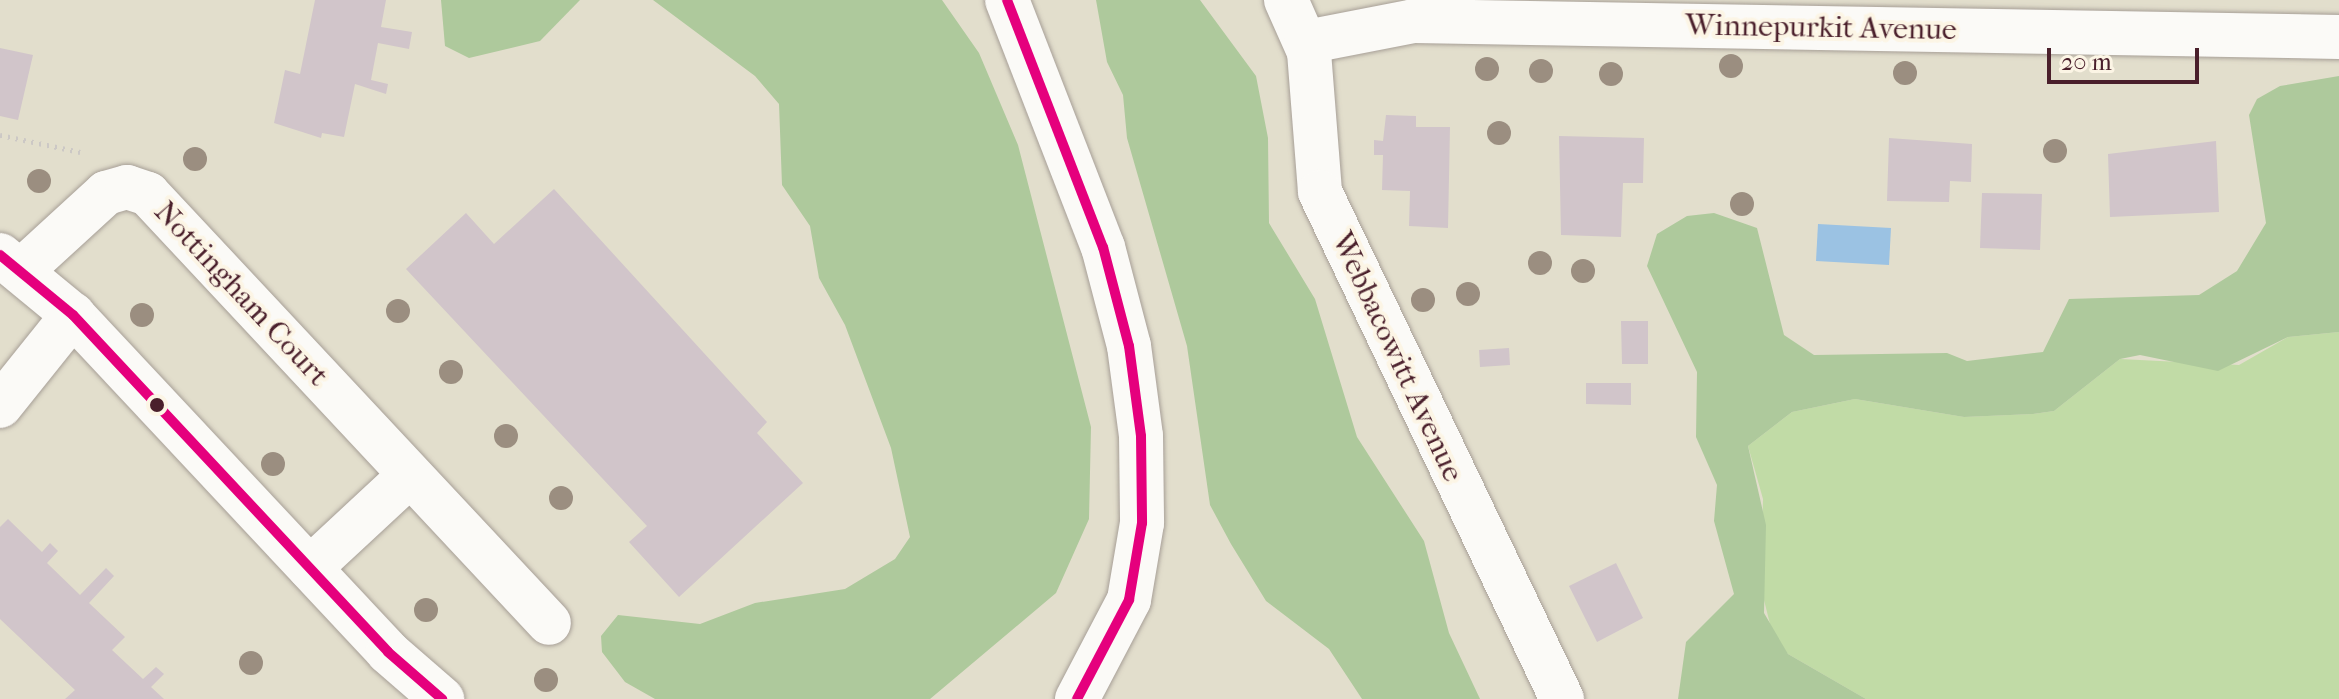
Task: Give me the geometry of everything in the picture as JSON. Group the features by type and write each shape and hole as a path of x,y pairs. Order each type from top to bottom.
{"street":[{"path":"1007,0 1103,247 1129,346 1141,436 1143,509 1129,600 1077,699"},
{"name":"Webbacowitt Avenue","path":"1286,0 1306,42 1320,192 1562,699"},
{"name":"Winnepurkit Avenue","path":"1306,42 1414,21 2339,37"},
{"path":"113,189 11,262 73,315 310,568 442,699"},
{"name":"Nottingham Court","path":"113,189 148,194 549,623"},
{"path":"0,406 73,315"},
{"path":"310,568 409,476"}],"path":[{"path":"0,135 94,156 113,189"}],"green space":[{"path":"441,0 580,0 540,41 469,58 445,46"},
{"path":"653,0 942,0 979,53 1018,145 1091,427 1089,519 1056,593 930,699 655,699 625,682 602,652 601,636 618,615 700,624 755,603 845,589 895,559 910,537 891,448 845,325 819,278 810,226 782,185 779,104 755,76"},
{"path":"1096,0 1200,0 1256,76 1268,138 1269,223 1315,299 1357,437 1424,541 1449,633 1480,699 1362,699 1329,649 1266,601 1231,544 1210,505 1187,346 1127,138 1123,95 1107,62"},
{"path":"2339,76 2339,332 2288,337 2218,371 2140,355 2120,359 2054,411 1964,417 1855,399 1792,412 1748,446 1766,525 1764,613 1788,654 1866,699 1678,699 1686,642 1734,594 1714,521 1717,485 1696,437 1697,372 1647,266 1657,234 1687,216 1714,213 1757,228 1784,335 1814,355 1947,353 1967,361 2043,352 2069,299 2199,295 2237,271 2266,223 2249,115 2257,99 2280,86"},
{"path":"2339,332 2339,699 1866,699 1788,654 1773,636 1761,588 1763,499 1748,446 1792,412 1855,399 1964,417 2054,411 2120,359 2239,365 2288,337"}],"water":[{"path":"1818,224 1891,228 1889,265 1816,261"}],"building":[{"path":"315,0 386,0 381,27 412,32 409,49 378,43 371,80 388,84 386,94 355,84 344,137 322,133 321,138 274,123 285,70 300,74"},
{"path":"0,48 33,55 18,120 0,116"},
{"path":"1386,115 1416,116 1416,127 1450,127 1448,228 1409,226 1410,191 1382,190 1383,155 1374,155 1374,140 1383,141"},
{"path":"1559,136 1644,138 1643,183 1623,183 1621,237 1561,235"},
{"path":"1889,138 1972,144 1971,182 1950,181 1949,202 1887,201"},
{"path":"2216,141 2219,212 2110,217 2108,154"},
{"path":"554,189 767,422 757,433 803,483 679,597 629,542 647,526 406,269 466,213 494,244"},
{"path":"1982,193 2042,194 2040,250 1980,248"},
{"path":"1621,321 1648,321 1648,364 1622,364"},
{"path":"1509,348 1510,365 1480,367 1479,350"},
{"path":"1586,383 1631,383 1631,405 1586,404"},
{"path":"8,519 42,552 50,543 58,551 47,563 80,595 106,568 114,576 89,603 125,637 112,650 143,679 156,667 164,674 151,687 164,699 65,699 75,690 0,619 0,527"},
{"path":"1616,563 1643,618 1597,642 1569,586"}],"transit line":[{"path":"1007,0 1103,247 1129,346 1141,436 1142,523 1129,600 1077,699"},
{"path":"0,255 73,315 388,652 442,699"}]}
